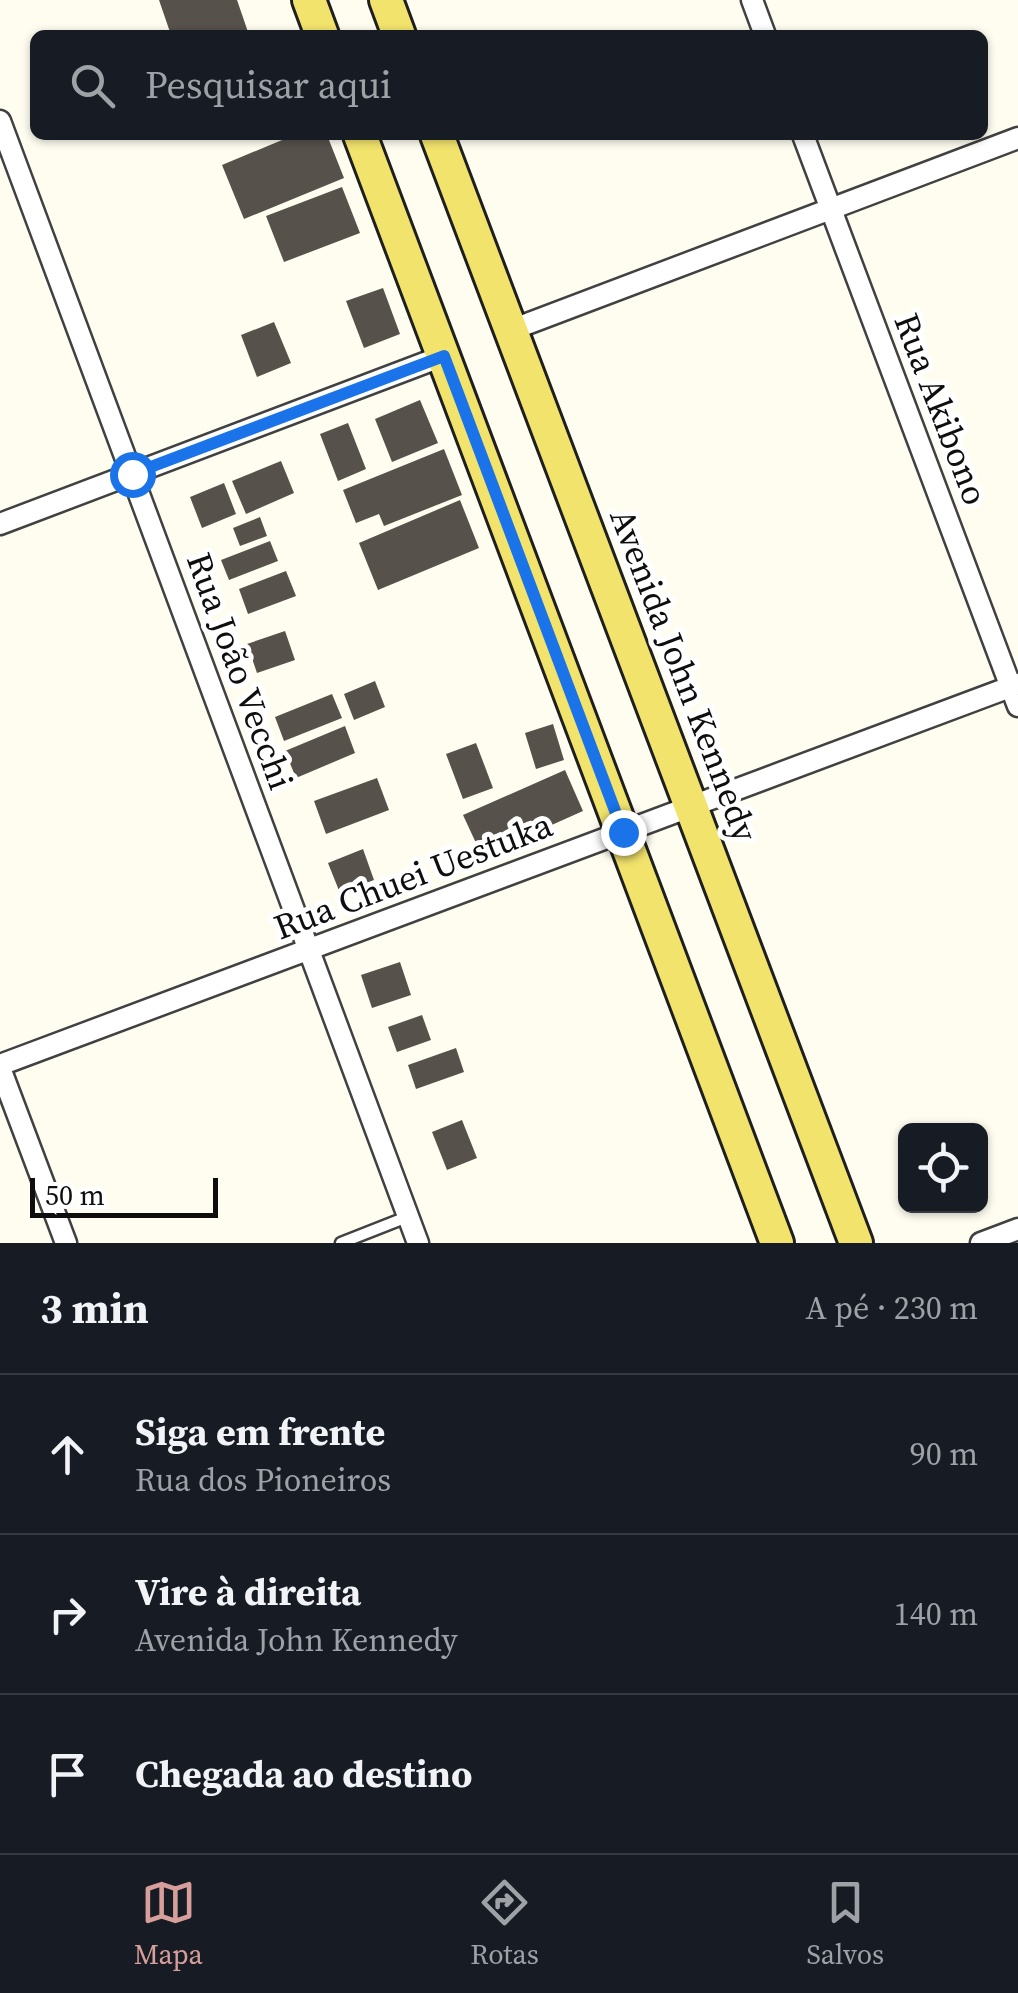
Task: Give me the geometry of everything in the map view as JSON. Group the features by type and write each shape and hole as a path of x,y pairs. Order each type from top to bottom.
{"main road":[{"path":"309,0 320,30"},
{"path":"386,0 397,30"},
{"path":"362,140 778,1243"},
{"name":"Avenida John Kennedy","path":"439,140 856,1243"}],"street":[{"path":"752,0 763,30"},
{"name":"Rua João Vecchi","path":"0,121 418,1243"},
{"path":"511,330 1018,138"},
{"name":"Rua Akibono","path":"805,140 1016,692"},
{"path":"0,524 444,356"},
{"name":"Rua Chuei Uestuka","path":"0,1067 691,806 1016,692"},
{"path":"0,1067 66,1243"},
{"path":"981,1243 1018,1229"}],"lane":[{"path":"340,1243 408,1216"}],"building":[{"path":"159,0 237,0 247,30 169,30"},
{"path":"282,140 329,140 344,178 244,219 222,165"},
{"path":"342,187 360,233 284,262 266,216"},
{"path":"383,288 400,334 364,348 346,301"},
{"path":"274,322 291,363 257,377 241,335"},
{"path":"420,400 438,443 392,462 375,419"},
{"path":"348,423 366,469 338,481 320,434"},
{"path":"444,449 462,495 384,526 379,514 356,523 343,490"},
{"path":"281,461 294,493 246,514 232,481"},
{"path":"224,483 236,514 202,528 190,497"},
{"path":"460,500 479,548 378,590 359,543"},
{"path":"260,517 267,536 240,546 233,528"},
{"path":"270,541 278,561 229,580 221,560"},
{"path":"286,571 296,596 248,614 239,589"},
{"path":"285,631 295,660 257,673 247,644"},
{"path":"375,681 385,707 354,720 344,694"},
{"path":"332,694 342,718 284,741 275,717"},
{"path":"553,724 564,760 536,769 525,733"},
{"path":"345,726 355,753 296,778 285,751"},
{"path":"476,743 493,788 463,799 446,754"},
{"path":"565,770 583,811 482,856 463,815"},
{"path":"377,778 389,810 326,834 314,801"},
{"path":"363,849 374,880 340,893 328,863"},
{"path":"400,962 411,995 372,1008 361,975"},
{"path":"422,1015 431,1040 397,1052 388,1027"},
{"path":"456,1048 464,1072 416,1089 408,1065"},
{"path":"462,1120 477,1158 447,1170 432,1132"}],"route":[{"path":"132,474 444,356 623,832"}]}
